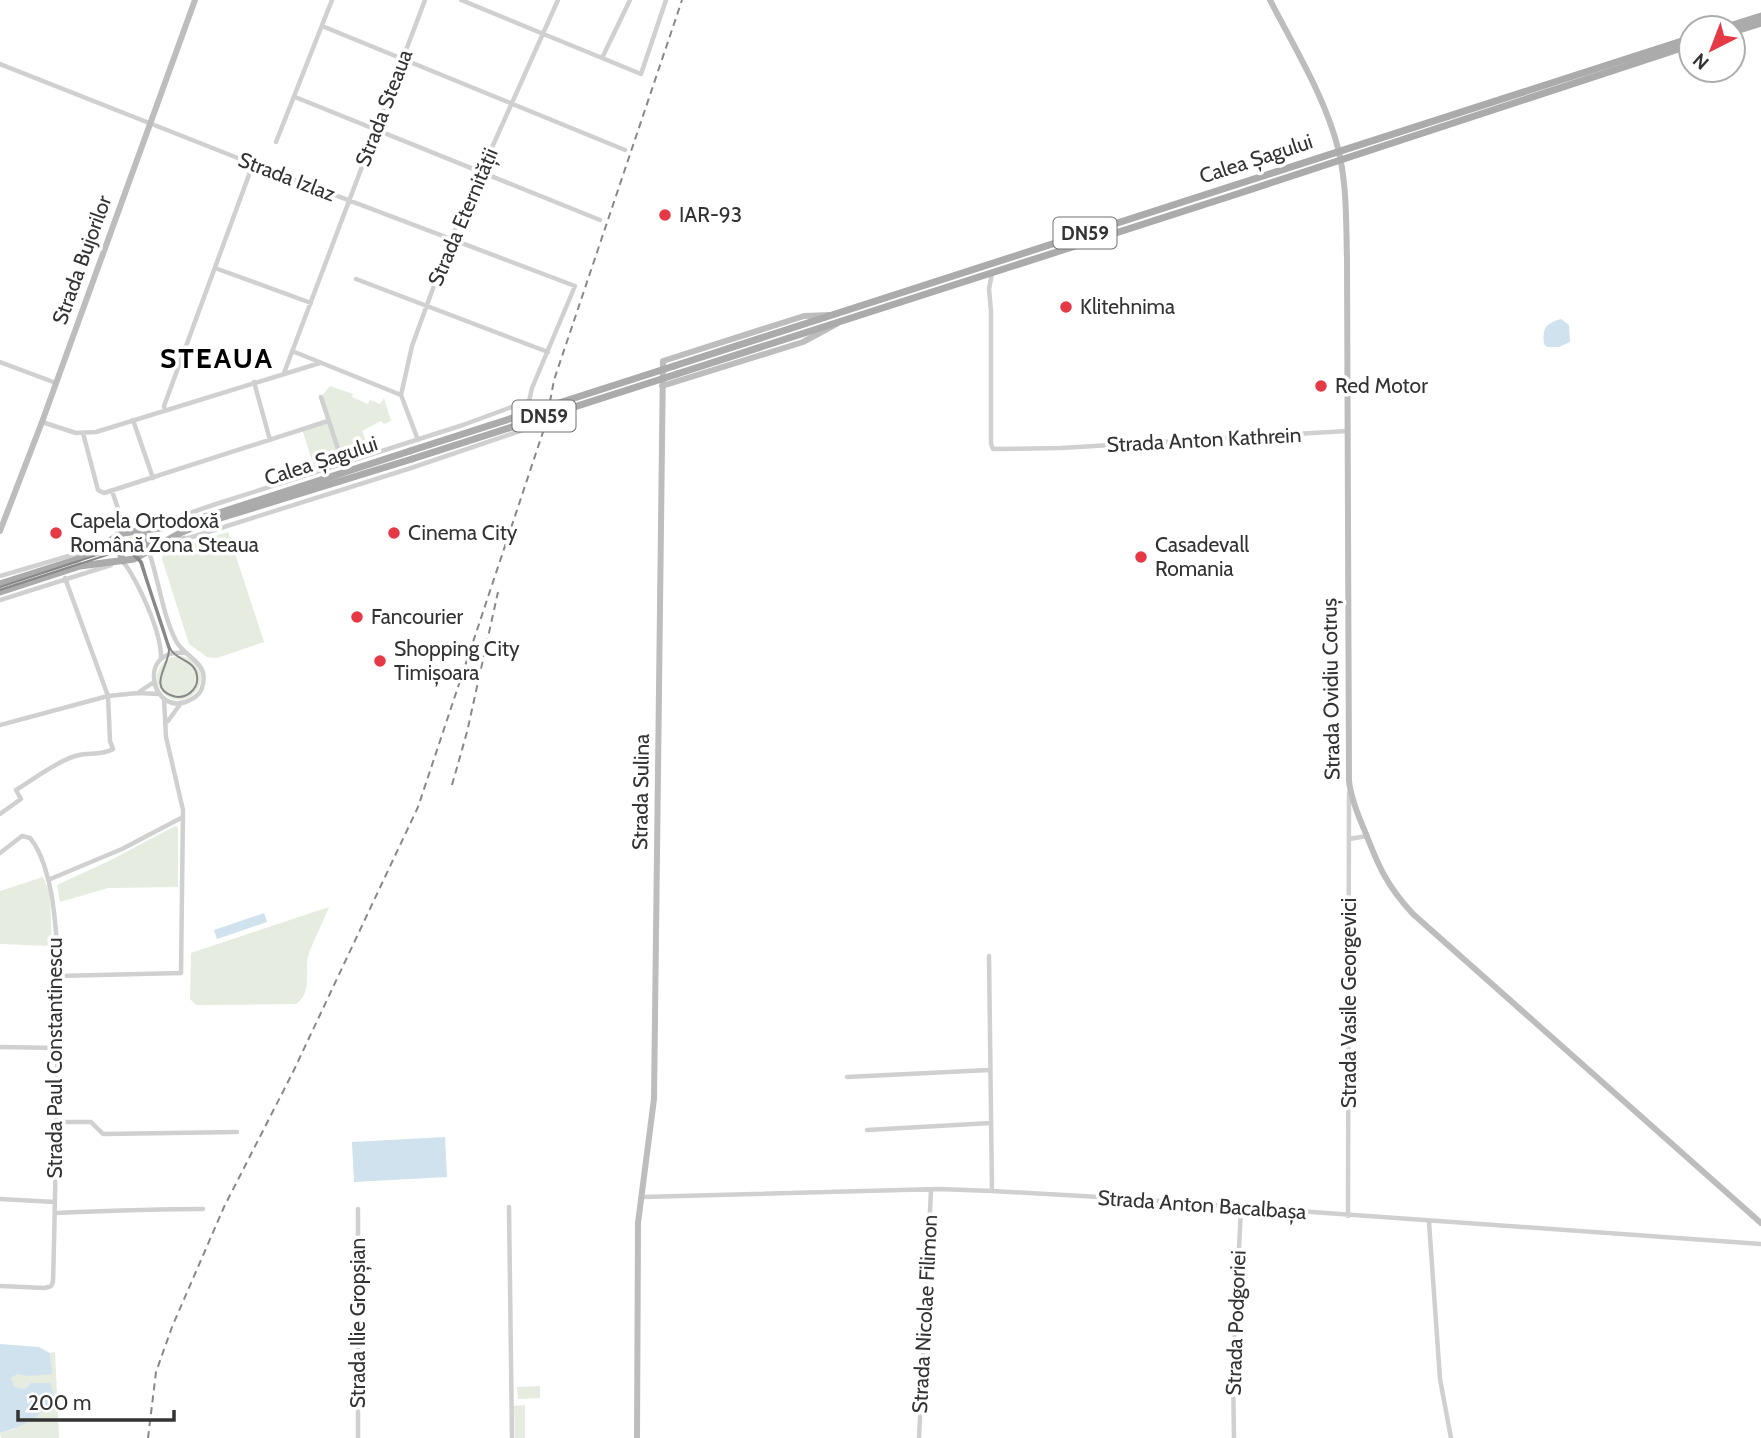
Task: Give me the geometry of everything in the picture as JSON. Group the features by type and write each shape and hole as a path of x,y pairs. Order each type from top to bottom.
{"main road":[{"name":"Strada Bujorilor","path":"0,531 195,0"},
{"name":"Strada Ovidiu Cotruș","path":"1270,0 1318,94 1339,151 1346,201 1350,791 1367,836 1384,878 1413,914 1761,1223"},
{"name":"Calea Șagului","path":"676,370 832,315 1677,42"},
{"name":"Calea Șagului","path":"0,592 80,566 134,559 211,521 676,370 993,272 1677,50"},
{"name":"Calea Șagului","path":"663,361 804,316 832,315"},
{"name":"Calea Șagului","path":"662,386 803,341 823,333 842,320"},
{"name":"Strada Sulina","path":"637,1438 638,1223 654,1099 663,361"},
{"name":"Calea Șagului","path":"0,584 78,559 131,530 167,527 216,514 411,455"},
{"path":"142,530 149,552"},
{"path":"118,535 118,548 123,561"}],"street":[{"path":"276,142 332,0"},
{"name":"Strada Steaua","path":"284,373 425,0"},
{"path":"461,0 641,74 666,0"},
{"name":"Strada Eternității","path":"401,395 411,346 451,239 558,0"},
{"path":"602,58 630,0"},
{"path":"322,26 625,150"},
{"name":"Strada Izlaz","path":"0,64 253,164 575,286 548,352"},
{"path":"295,97 600,220"},
{"path":"165,410 164,406 253,164"},
{"path":"215,268 310,303"},
{"path":"989,289 993,272"},
{"path":"978,276 989,289"},
{"path":"356,279 548,352 529,401"},
{"name":"Strada Anton Kathrein","path":"989,289 991,447 1061,448 1347,431"},
{"path":"292,351 401,395 418,440"},
{"path":"0,362 56,383"},
{"path":"42,422 83,433 320,363"},
{"path":"254,383 270,440"},
{"path":"321,397 343,464"},
{"name":"Calea Șagului","path":"167,527 181,516 418,440 529,401"},
{"name":"Calea Șagului","path":"172,538 189,538 523,430 529,401"},
{"path":"133,420 153,478"},
{"path":"83,433 98,490 104,493 328,421"},
{"path":"473,421 487,430 487,437 480,444"},
{"path":"112,491 122,520 131,530"},
{"path":"118,535 122,520"},
{"name":"Calea Șagului","path":"0,576 81,550 97,549"},
{"path":"149,552 176,640 185,653 197,661 204,677 198,695 191,700 181,703 164,699 154,682 155,670 169,654 185,653"},
{"path":"123,561 147,606 161,660"},
{"name":"Calea Șagului","path":"0,600 123,561"},
{"path":"0,814 21,799 16,790 63,762 76,756 105,754 113,750 110,741 108,696 65,578"},
{"path":"138,693 154,682"},
{"path":"0,725 108,696 159,694"},
{"path":"57,976 181,972 183,817 166,737 164,699"},
{"path":"166,725 181,703"},
{"name":"Strada Vasile Georgevici","path":"1348,1216 1350,791"},
{"path":"48,880 122,849 183,817"},
{"name":"Strada Paul Constantinescu","path":"0,853 22,836 27,836 35,844 48,880 53,904 58,1051 53,1282 45,1288 0,1286"},
{"path":"1349,839 1367,836"},
{"path":"989,956 992,1191"},
{"path":"0,1047 58,1051"},
{"path":"847,1077 989,1070"},
{"path":"56,1122 91,1122 103,1134 237,1132"},
{"path":"867,1130 991,1123"},
{"name":"Strada Nicolae Filimon","path":"919,1438 930,1190"},
{"name":"Strada Anton Bacalbașa","path":"642,1197 992,1191 1761,1244"},
{"path":"0,1199 55,1202"},
{"path":"509,1207 512,1438"},
{"name":"Strada Podgoriei","path":"1234,1438 1233,1371 1241,1208"},
{"path":"55,1213 118,1209 203,1209"},
{"name":"Strada Ilie Gropșian","path":"358,1209 358,1438"},
{"path":"1429,1222 1440,1379 1451,1438"}],"shaded area":[{"path":"330,386 353,394 352,397 368,404 370,400 380,404 384,398 391,421 384,424 381,421 362,431 371,454 316,473 302,429 329,420 321,397"},
{"path":"228,532 264,642 217,658 207,657 189,644 162,559 164,552"},
{"path":"130,536 137,538 140,543 137,552 122,547 123,541"},
{"path":"179,656 194,663 201,678 194,693 179,700 164,693 157,678 164,663"},
{"path":"175,826 178,827 178,887 108,888 60,902 57,885"},
{"path":"43,877 50,894 52,946 0,944 0,891"},
{"path":"329,907 307,960 305,993 296,1004 196,1005 190,999 191,953"},
{"path":"55,1352 59,1438 1,1438 0,1433 15,1429 25,1389 15,1387 11,1378 18,1374 51,1374 50,1353"},
{"path":"540,1386 540,1398 518,1399 517,1387"},
{"path":"525,1405 525,1438 515,1438 514,1406"}],"water":[{"path":"1561,319 1569,325 1570,342 1559,347 1547,347 1544,344 1545,330 1549,324"},
{"path":"264,913 267,922 217,939 214,930"},
{"path":"445,1137 447,1177 354,1182 352,1142"},
{"path":"0,1344 39,1347 50,1353 52,1374 18,1374 11,1378 15,1387 25,1389 31,1383 50,1383 55,1399 44,1411 30,1420 0,1433"}],"tram line":[{"path":"0,587 118,548 134,552 142,562 171,650 196,671 196,685 187,695 178,697 161,688 161,676 169,650 140,562 131,553 119,551 0,590"}],"railway":[{"path":"148,1438 156,1372 172,1327 224,1207 293,1072 418,807 546,423 554,380 682,0"},
{"path":"452,785 467,732 498,592"}],"place":[{"name":"IAR-93","path":"665,215"},
{"name":"Klitehnima","path":"1066,307"},
{"name":"Red Motor","path":"1321,386"},
{"name":"Capela Ortodoxă Română Zona Steaua","path":"56,533"},
{"name":"Cinema City","path":"394,533"},
{"name":"Casadevall Romania","path":"1141,557"},
{"name":"Fancourier","path":"357,617"},
{"name":"Shopping City Timișoara","path":"380,661"}],"district":[{"name":"STEAUA","path":"217,358"}]}
